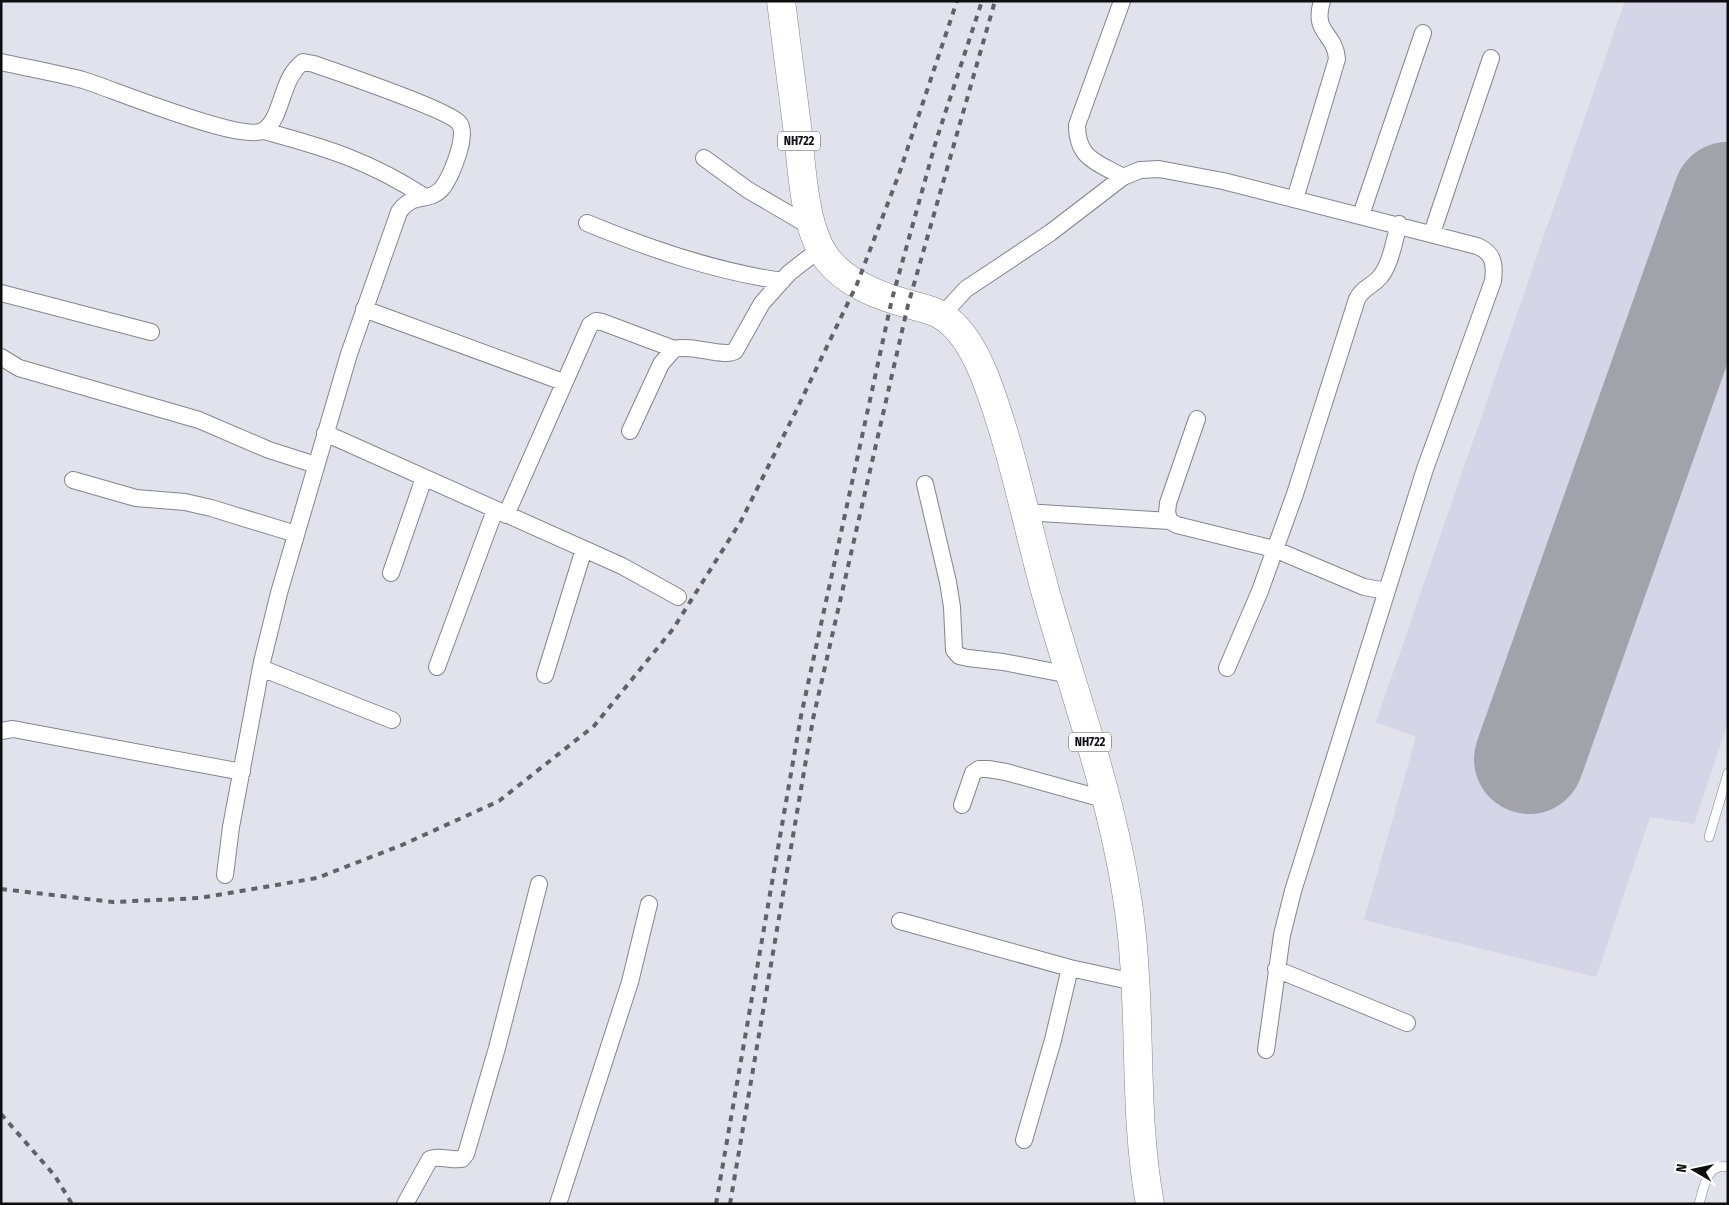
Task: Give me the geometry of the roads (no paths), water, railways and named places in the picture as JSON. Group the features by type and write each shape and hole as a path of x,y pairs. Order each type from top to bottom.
{"highway":[{"name":"NH722","path":"781,1 806,199 816,239 829,262 857,284 892,299 942,315 952,324 967,343 984,374 1013,465 1024,512 1106,800 1123,869 1132,930 1142,1131 1145,1175 1150,1204"}],"street":[{"path":"1122,1 1077,125 1077,140 1082,152 1123,176"},
{"path":"1295,198 1338,58 1333,42 1320,27 1319,17 1322,1"},
{"path":"1361,215 1423,33"},
{"path":"1432,234 1491,58"},
{"path":"1,62 82,80 205,122 255,134 264,130 272,122 292,73 303,62 314,64 437,111 460,123 463,131 462,140 443,187 435,194 425,198 413,198 404,204 399,212 364,309 325,432 261,668 231,827 225,875"},
{"path":"264,130 349,156 393,176 425,198"},
{"path":"437,667 501,513 590,324 596,321 674,349 692,347 730,354 739,345 762,303 816,239 704,158"},
{"path":"942,315 966,289 1050,233 1123,176 1140,170 1159,169 1223,180 1399,224 1486,249 1492,256 1494,267 1493,281 1429,460 1305,852 1282,935 1266,1050"},
{"path":"587,223 629,240 705,266 735,274 782,281"},
{"path":"1227,668 1260,590 1317,430 1357,300 1362,291 1379,279 1383,272 1399,224"},
{"path":"1,293 150,332"},
{"path":"364,309 563,382"},
{"path":"630,431 661,364 674,349"},
{"path":"1,357 19,368 199,420 269,450 316,465"},
{"path":"1170,521 1167,513 1168,503 1197,419"},
{"path":"325,432 622,566 678,597"},
{"path":"391,573 424,478"},
{"path":"73,480 136,498 185,502 211,508 296,534"},
{"path":"925,484 948,582 952,608 954,650 959,656 968,658 1070,674"},
{"path":"1024,512 1170,521 1176,525 1274,549 1364,587 1387,591"},
{"path":"545,675 584,549"},
{"path":"261,668 392,720"},
{"path":"1,731 13,729 242,772"},
{"path":"962,805 972,773 988,769 1006,772 1106,800"},
{"path":"405,1204 430,1159 435,1157 458,1160 462,1159 466,1154 497,1048 539,884"},
{"path":"558,1204 627,991 650,904"},
{"path":"900,921 1070,968 1134,982"},
{"path":"1024,1140 1053,1040 1070,968"},
{"path":"1276,969 1406,1023"}],"lane":[{"path":"1709,837 1728,773"},
{"path":"1698,1204 1711,1170 1717,1166 1728,1167"}],"railway":[{"path":"1,889 113,902 200,898 317,878 402,845 499,801 594,726 673,629 741,521 857,284 899,174 957,1"},
{"path":"716,1204 801,716 892,299 936,141 982,1"},
{"path":"730,1204 813,719 908,305 995,1"},
{"path":"1,1114 55,1176 72,1204"}]}
